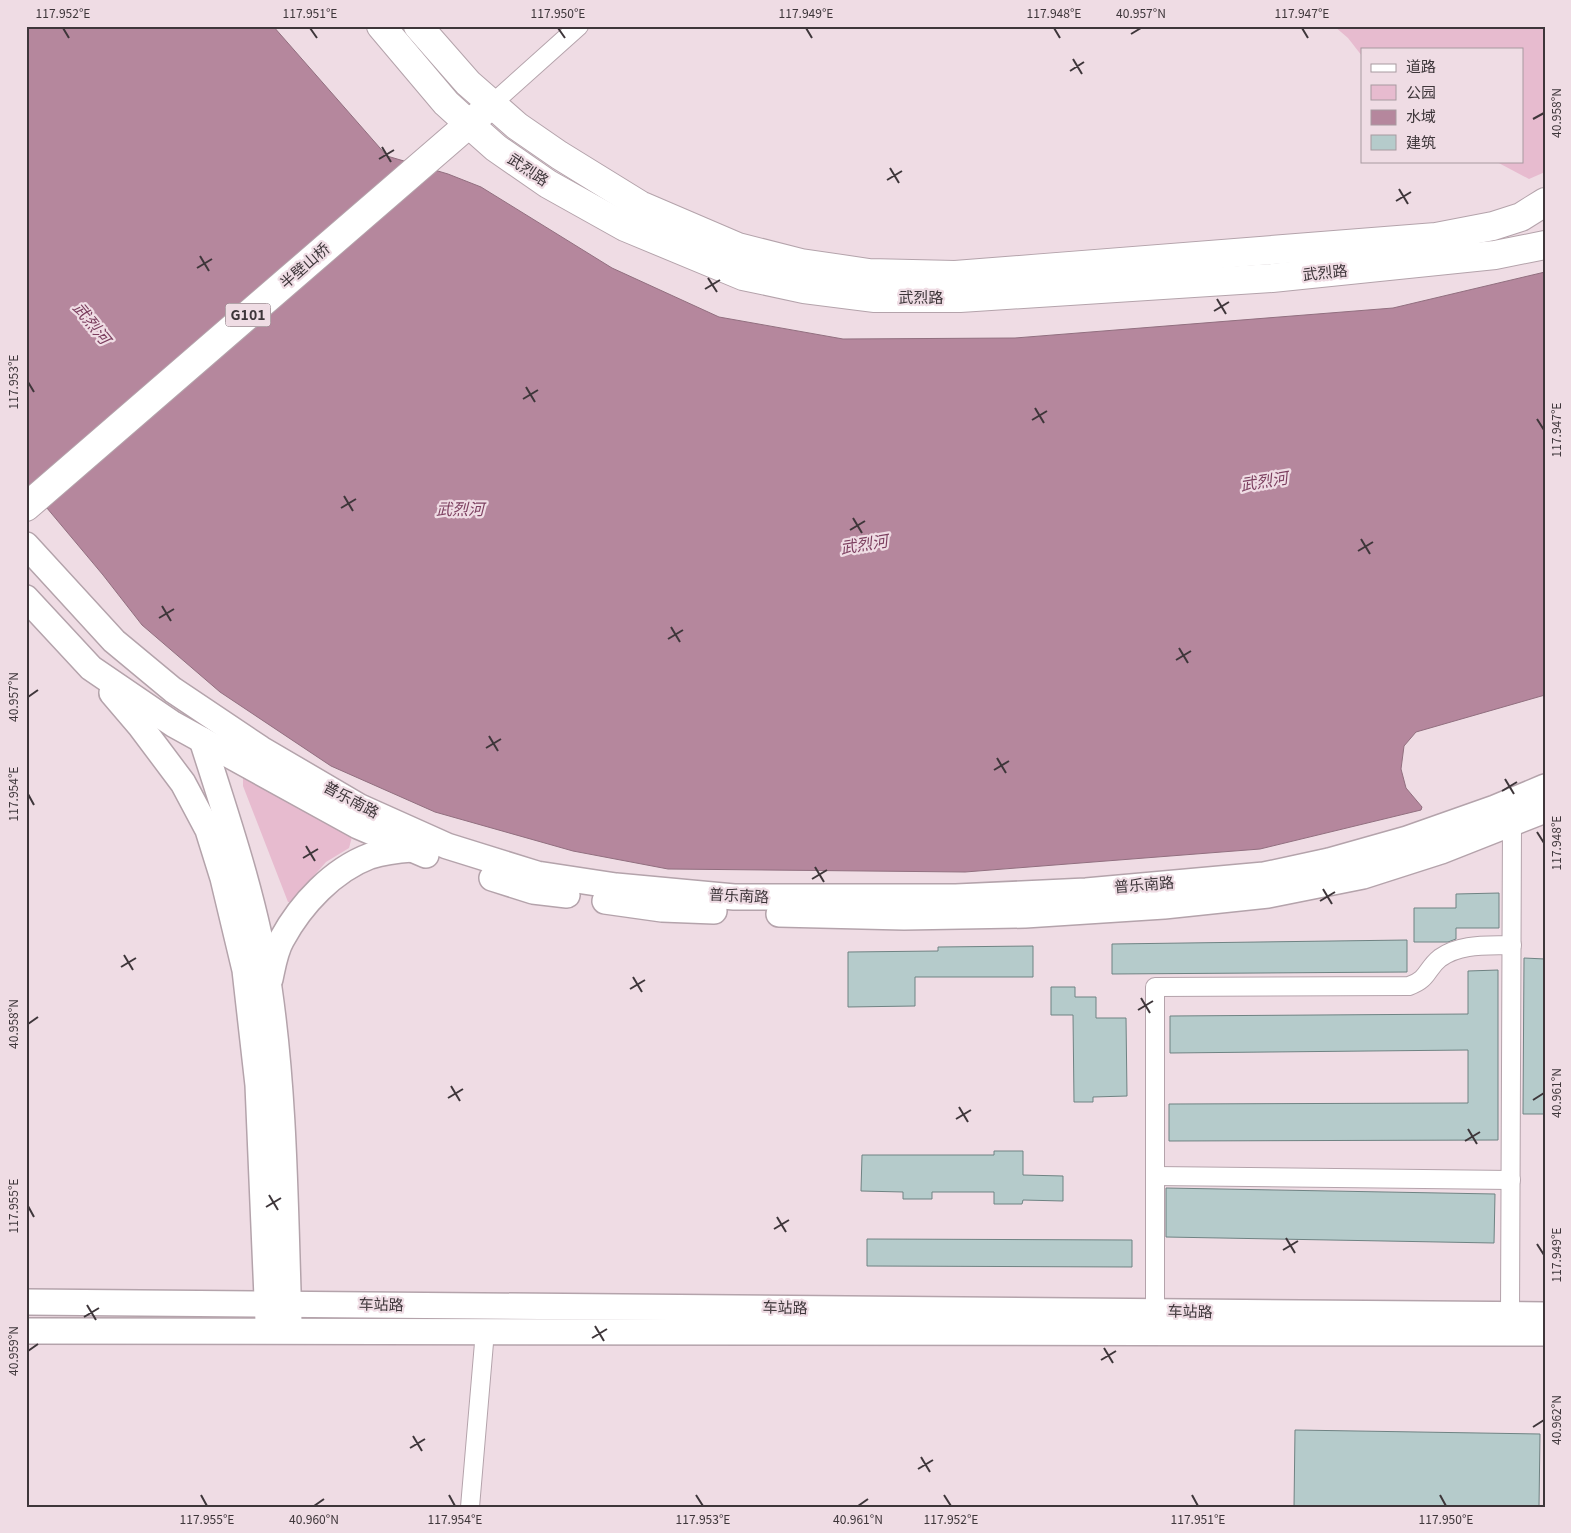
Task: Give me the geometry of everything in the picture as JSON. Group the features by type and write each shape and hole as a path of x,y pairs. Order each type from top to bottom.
{"main road":[{"name":"武烈路","path":"381,26 446,104 496,148 548,184 625,228 743,276 804,289 875,298 960,298 1272,278 1495,254 1545,245"},
{"name":"武烈路","path":"418,26 468,84 517,126 559,155 640,205 738,247 801,263 869,273 955,275 1436,238 1493,226 1521,216 1545,202"},
{"name":"G101","path":"469,124 492,104"},
{"name":"半壁山桥","path":"26,507 469,124"},
{"path":"1493,226 1545,216"},
{"path":"1495,254 1545,238"},
{"name":"普乐南路","path":"26,545 114,641 173,690 261,749 360,807 447,846 537,874 616,886 734,897 956,897 1086,891 1264,875 1329,861 1416,836 1495,808 1545,787"},
{"name":"普乐南路","path":"26,598 91,668 173,724 358,826 451,865 532,890 662,909 895,917 1025,916 1164,906 1268,895 1363,876 1440,851 1545,810"},
{"path":"91,668 141,727 183,783 208,830 224,878 245,970 258,1086 278,1304"},
{"path":"202,740 250,896 268,986 279,1063 279,1331"},
{"path":"268,986 274,959 281,940 312,897 330,880 354,864 371,856 413,849"},
{"name":"车站路","path":"26,1302 1545,1315"},
{"name":"车站路","path":"26,1331 1545,1333"}],"street":[{"path":"492,104 579,26"},
{"path":"1510,1315 1512,824"},
{"path":"1155,1312 1155,987 1409,986 1419,983 1439,959 1452,951 1466,947 1512,945"},
{"path":"1155,1176 1511,1180"},
{"path":"470,1507 485,1331"}],"green space":[{"path":"1334,26 1545,26 1545,172 1529,179 1497,162 1524,162 1524,48 1361,48 1361,55 1348,38"},
{"path":"252,775 345,829 352,837 349,848 326,862 294,902 288,902 243,786 243,777"}],"water":[{"name":"武烈河","path":"26,26 273,26 387,156 448,174 481,187 612,268 719,317 843,339 1015,338 1393,308 1545,272 1545,695 1416,732 1404,746 1401,769 1406,788 1422,807 1421,810 1260,849 965,872 668,869 573,851 435,812 331,766 220,692 142,625 26,483"}],"building":[{"path":"1499,893 1499,928 1456,928 1456,939 1448,942 1414,942 1414,908 1456,908 1456,894"},
{"path":"1407,940 1407,972 1112,974 1112,944"},
{"path":"1033,946 1033,977 915,977 915,1006 848,1007 848,952 938,951 938,947"},
{"path":"1524,958 1545,959 1545,1114 1523,1114"},
{"path":"1498,970 1498,1140 1169,1141 1169,1104 1468,1103 1468,1050 1170,1053 1170,1016 1468,1014 1468,971"},
{"path":"1051,987 1075,987 1075,997 1096,997 1096,1018 1126,1018 1127,1096 1093,1097 1093,1102 1074,1102 1073,1015 1051,1015"},
{"path":"994,1151 1023,1151 1023,1175 1063,1176 1063,1201 1023,1200 1022,1204 994,1204 994,1192 932,1192 932,1199 903,1199 903,1192 861,1191 862,1155 994,1155"},
{"path":"1166,1188 1495,1194 1494,1243 1166,1237"},
{"path":"867,1239 1132,1240 1132,1267 867,1266"},
{"path":"1295,1430 1540,1434 1539,1507 1294,1507"}]}
